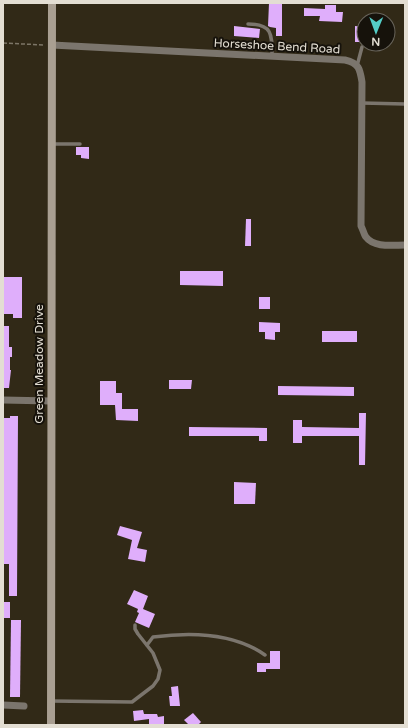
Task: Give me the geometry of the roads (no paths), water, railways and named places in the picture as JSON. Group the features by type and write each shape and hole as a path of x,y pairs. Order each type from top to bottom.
{"main road":[{"name":"Green Meadow Drive","path":"51,725 52,3"}],"street":[{"name":"Horseshoe Bend Road","path":"52,45 345,60 352,62 357,66"},
{"path":"357,66 362,82 362,226 365,237 373,243 381,245 405,245"},
{"path":"3,400 51,401"},
{"path":"3,705 24,706"}],"lane":[{"path":"248,24 264,26 272,35 272,57"},
{"path":"357,66 361,52"},
{"path":"362,103 405,104"},
{"path":"52,144 80,144"},
{"path":"51,701 132,702 153,686 158,679 160,670 152,652 135,629 135,625"},
{"path":"147,645 153,637 168,635 204,635 244,643 265,655"}]}
